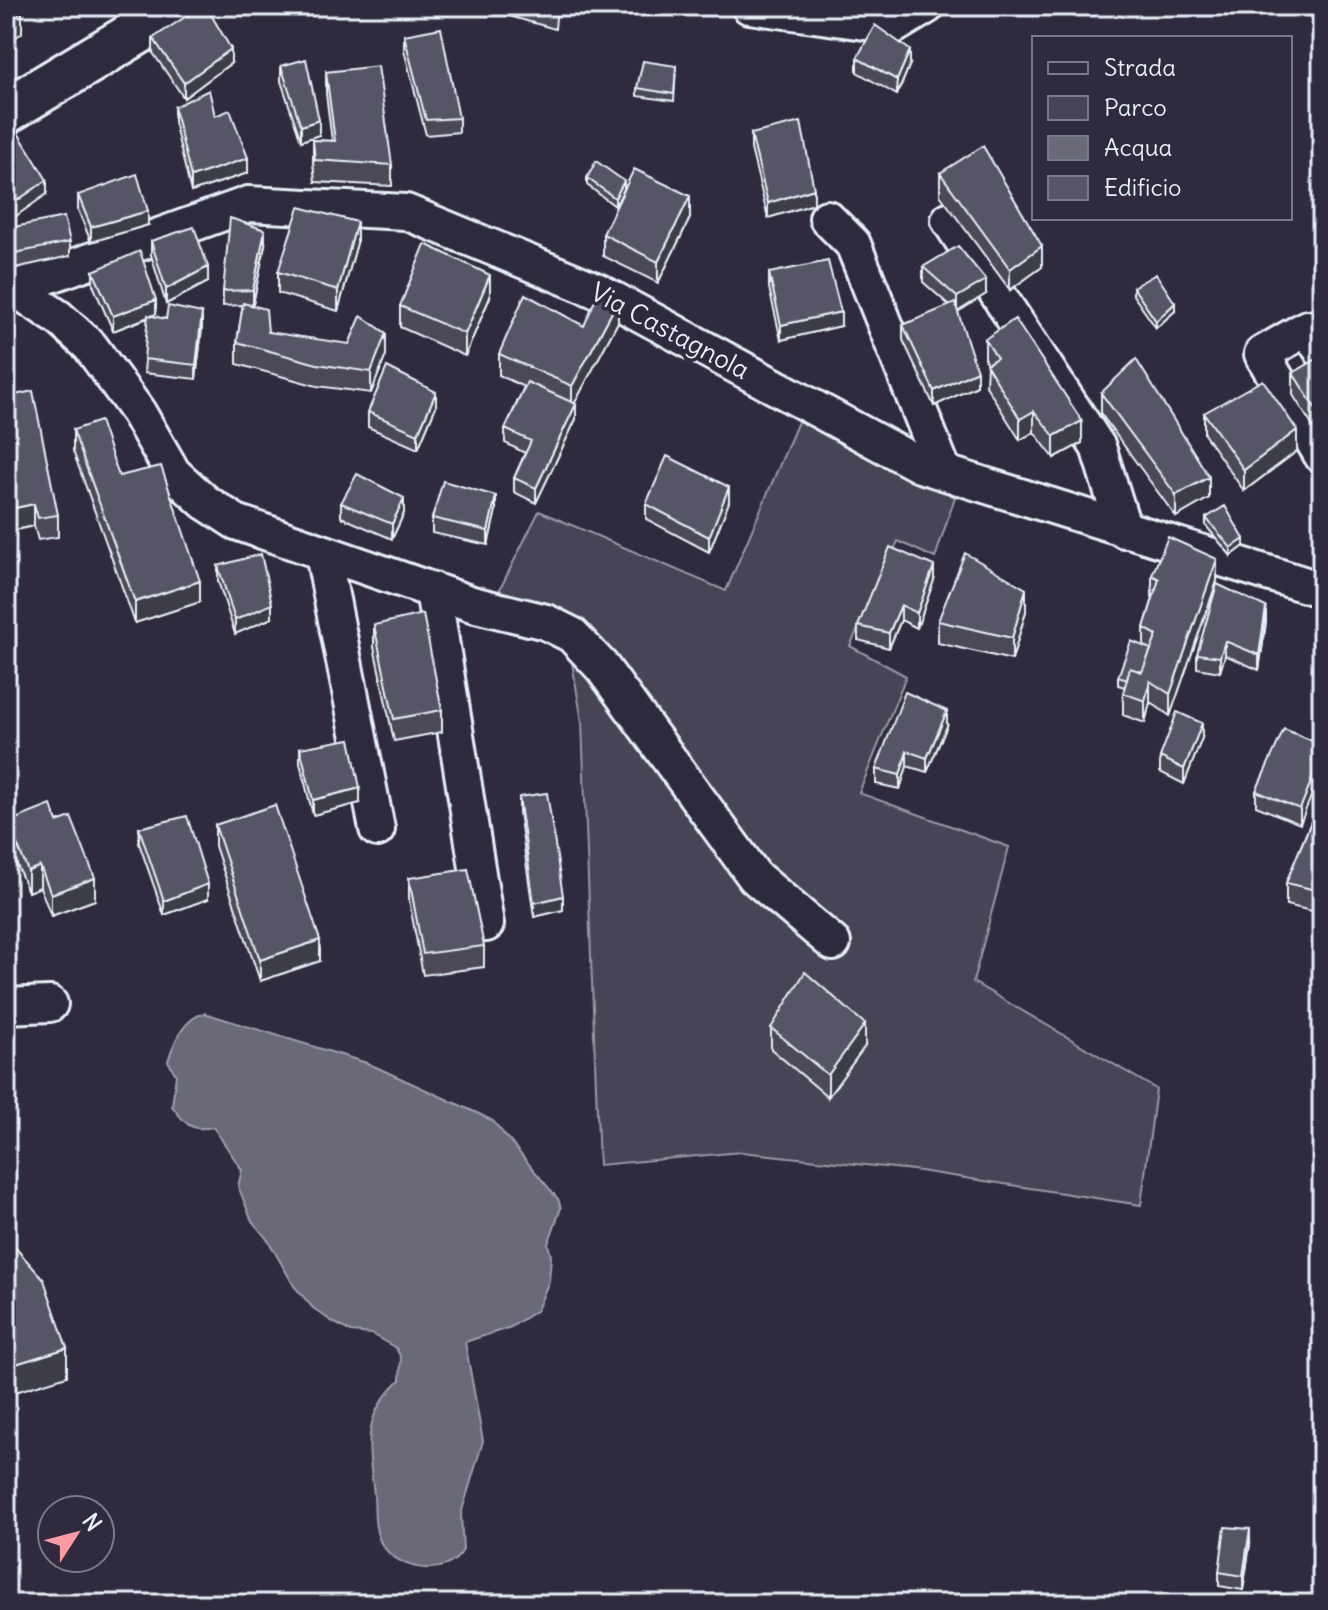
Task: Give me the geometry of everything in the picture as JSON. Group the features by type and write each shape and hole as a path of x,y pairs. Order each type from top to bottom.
{"main road":[{"path":"6,111 181,6"}],"street":[{"path":"749,6 894,26 927,6"},
{"name":"Via Castagnola","path":"10,290 248,204 406,212 598,291 920,465 1322,590"},
{"path":"827,218 853,244 944,472"},
{"path":"949,220 1098,447 1124,530"},
{"path":"10,290 59,318 90,346 138,412 173,473 205,502 236,522 433,590 546,622 572,635 602,667 755,877 833,943"},
{"path":"1322,351 1307,328 1262,354 1322,456"},
{"path":"323,554 377,829"},
{"path":"433,590 486,924"},
{"path":"6,1006 50,1004"}],"green space":[{"path":"800,417 955,497 935,558 898,541 850,646 906,676 859,793 1009,847 973,982 1156,1089 1141,1205 913,1170 741,1152 599,1165 582,722 571,656 496,597 539,511 726,591"}],"water":[{"path":"204,1013 367,1063 493,1121 558,1199 561,1208 548,1244 551,1256 549,1281 537,1310 511,1327 465,1342 483,1441 461,1514 463,1550 445,1565 421,1568 408,1565 387,1551 376,1528 369,1441 380,1404 400,1380 401,1358 396,1348 371,1334 351,1332 313,1308 294,1286 268,1240 252,1221 238,1186 242,1170 213,1127 189,1125 172,1106 176,1075 168,1061 170,1053 185,1026"}],"building":[{"path":"6,6 18,6 22,11 6,22"},
{"path":"206,6 231,49 184,83 153,38"},
{"path":"526,6 556,6 555,14"},
{"path":"875,25 910,50 897,80 857,58"},
{"path":"441,28 459,118 426,120 404,35"},
{"path":"306,59 319,120 301,126 281,66"},
{"path":"643,61 676,66 674,94 637,88"},
{"path":"378,66 392,165 315,160 313,140 335,141 326,72"},
{"path":"209,90 215,116 230,110 248,158 191,177 174,107"},
{"path":"801,122 814,189 768,203 751,134"},
{"path":"15,128 47,180 6,208 6,134"},
{"path":"983,146 1042,246 1010,269 940,173"},
{"path":"596,161 624,181 615,198 587,178"},
{"path":"634,169 690,196 658,262 603,234"},
{"path":"137,174 148,211 91,227 78,195"},
{"path":"299,207 357,222 338,290 278,272"},
{"path":"64,217 70,242 15,253 9,228"},
{"path":"230,218 265,230 253,290 223,291"},
{"path":"194,227 208,267 166,289 151,241"},
{"path":"425,244 490,275 465,334 400,306"},
{"path":"958,246 986,280 957,297 923,267"},
{"path":"140,251 156,300 113,316 93,271"},
{"path":"828,261 841,312 781,325 769,273"},
{"path":"1156,274 1175,303 1156,321 1133,287"},
{"path":"598,293 618,301 572,386 499,354 525,294 584,326"},
{"path":"243,303 266,309 268,332 349,344 361,316 386,333 371,372 317,364 237,342"},
{"path":"955,303 977,371 934,391 903,325"},
{"path":"168,306 202,313 196,365 144,359 148,315 166,319"},
{"path":"1015,319 1082,421 1054,436 1034,411 1020,419 986,364 997,358 985,339"},
{"path":"1322,356 1322,419 1293,373"},
{"path":"1136,359 1209,477 1176,495 1101,393"},
{"path":"387,367 436,392 418,434 368,412"},
{"path":"1263,380 1297,430 1244,470 1204,413"},
{"path":"527,382 576,404 536,488 514,478 531,441 505,429"},
{"path":"33,391 58,515 38,518 34,504 6,510 6,487 11,486 6,472 6,397"},
{"path":"100,421 119,476 161,466 200,581 135,602 73,430"},
{"path":"667,456 729,487 709,537 646,504"},
{"path":"357,474 404,498 392,524 341,503"},
{"path":"443,481 496,496 488,531 432,518"},
{"path":"1225,506 1244,539 1231,548 1206,518"},
{"path":"1168,537 1217,559 1170,694 1150,681 1145,701 1123,693 1130,668 1142,672 1157,635 1144,628 1159,579 1152,575"},
{"path":"890,547 934,566 917,613 901,605 889,633 858,626"},
{"path":"965,553 1026,589 1012,638 938,621"},
{"path":"261,554 272,604 235,620 218,566"},
{"path":"1217,584 1266,607 1259,655 1225,641 1220,657 1197,654"},
{"path":"423,614 442,710 394,719 374,625"},
{"path":"1131,641 1151,649 1142,672 1130,668 1127,680 1118,677"},
{"path":"905,692 947,711 927,758 907,751 900,775 876,769"},
{"path":"1177,712 1202,723 1184,769 1160,757"},
{"path":"1284,729 1322,745 1322,754 1300,809 1256,791"},
{"path":"350,739 360,788 313,800 300,748"},
{"path":"547,793 563,896 534,903 519,797"},
{"path":"1322,795 1322,876 1316,890 1286,883"},
{"path":"51,805 57,822 71,817 95,878 51,894 40,866 28,871 8,822"},
{"path":"275,805 320,940 260,960 215,825"},
{"path":"187,816 208,884 164,901 139,828"},
{"path":"468,869 484,946 423,954 409,878"},
{"path":"805,972 865,1024 828,1075 771,1028"},
{"path":"6,1237 44,1280 67,1348 6,1367"},
{"path":"1225,1527 1250,1529 1243,1576 1219,1572"},
{"path":"1276,1593 1322,1601 1322,1604 1276,1604"}]}
